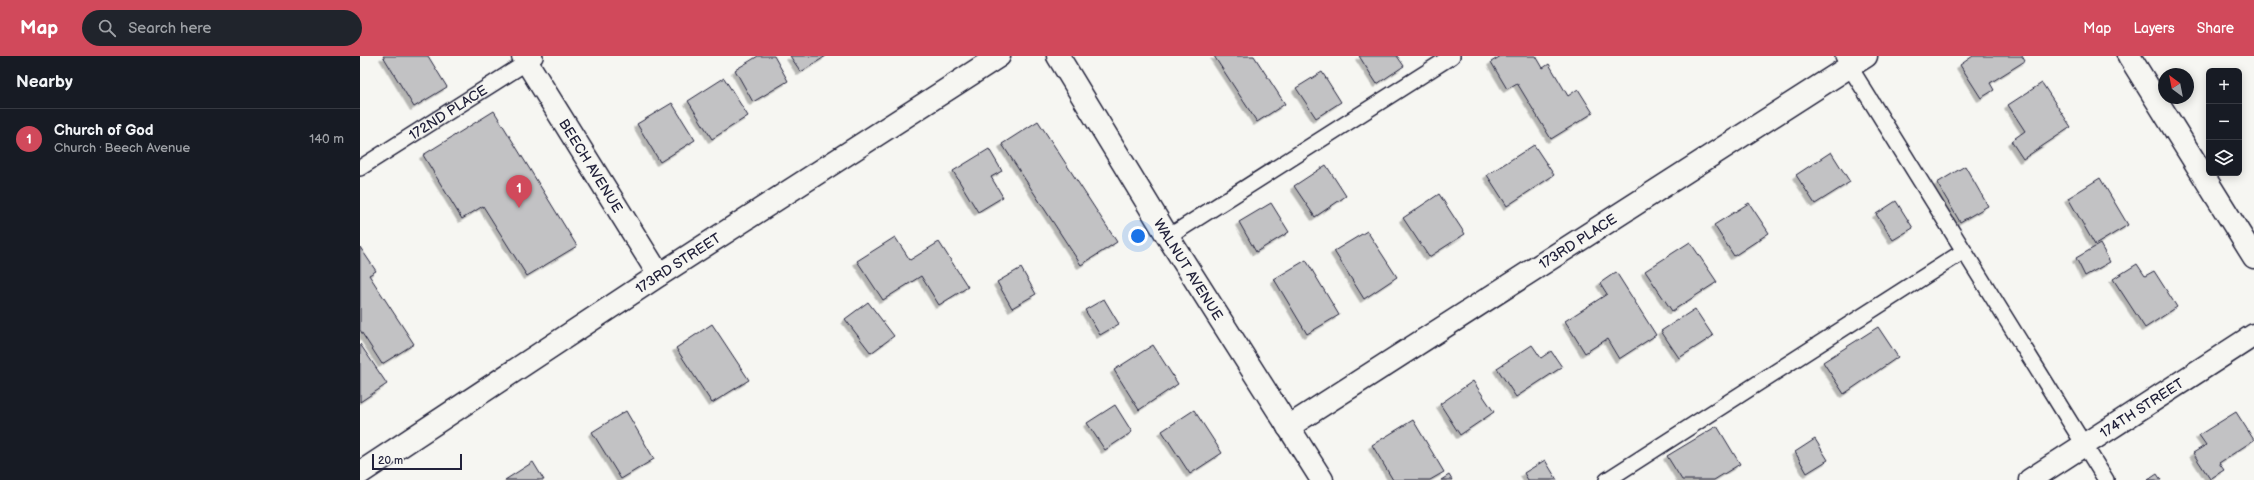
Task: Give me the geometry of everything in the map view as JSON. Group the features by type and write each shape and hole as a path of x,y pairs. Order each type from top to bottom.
{"street":[{"name":"WALNUT AVENUE","path":"1058,56 1168,237 1322,480"},
{"path":"2129,56 2254,257"},
{"name":"BEECH AVENUE","path":"529,58 659,274"},
{"name":"173RD STREET","path":"360,473 659,274 987,59"},
{"name":"173RD PLACE","path":"1288,427 1853,60"},
{"name":"174TH STREET","path":"2030,480 2254,335"}],"lane":[{"path":"1168,237 1452,56"},
{"name":"172ND PLACE","path":"360,168 529,58"},
{"path":"1853,60 1964,251 2106,480"},
{"path":"1607,480 1964,251"}],"building":[{"path":"383,56 428,56 447,87 414,107"},
{"path":"758,56 774,56 788,81 753,102 735,70"},
{"path":"790,56 826,56 801,72"},
{"path":"1214,56 1254,56 1285,104 1257,122"},
{"path":"1359,56 1397,56 1404,66 1377,84"},
{"path":"1501,56 1536,56 1543,68 1549,64 1568,96 1578,89 1593,113 1551,139 1517,83 1507,89 1491,62"},
{"path":"1973,56 2022,56 2025,61 1990,83 1994,90 1981,98 1960,65"},
{"path":"1322,72 1341,102 1316,118 1296,88"},
{"path":"724,78 748,116 712,139 688,101"},
{"path":"2042,83 2071,127 2023,159 2011,141 2025,131 2008,105"},
{"path":"672,103 695,140 660,162 637,124"},
{"path":"494,111 577,246 527,276 483,206 462,219 423,155"},
{"path":"1038,121 1117,242 1081,265 1002,144"},
{"path":"1534,145 1554,175 1507,206 1487,175"},
{"path":"989,149 1002,171 991,177 1003,197 978,212 953,171"},
{"path":"1831,152 1850,182 1815,204 1796,175"},
{"path":"1326,165 1346,196 1315,217 1294,186"},
{"path":"1965,166 1988,206 1960,222 1937,183"},
{"path":"2100,178 2128,225 2095,245 2068,198"},
{"path":"1439,194 1465,234 1429,257 1403,218"},
{"path":"1896,201 1913,228 1893,240 1876,214"},
{"path":"1271,203 1289,232 1256,252 1239,222"},
{"path":"1749,203 1769,233 1734,256 1714,225"},
{"path":"1367,231 1397,277 1364,299 1334,251"},
{"path":"895,237 910,260 939,242 968,287 939,305 921,276 883,300 857,261"},
{"path":"1690,242 1717,282 1672,311 1645,271"},
{"path":"2100,244 2110,262 2085,276 2076,258"},
{"path":"360,247 376,271 369,275 414,344 382,364 360,330"},
{"path":"1306,260 1339,315 1307,334 1274,279"},
{"path":"2137,264 2145,276 2154,271 2177,307 2145,328 2113,279"},
{"path":"1021,268 1036,294 1012,308 997,282"},
{"path":"1616,272 1656,335 1619,359 1607,339 1585,353 1565,321 1607,294 1600,283"},
{"path":"1104,299 1119,324 1100,335 1085,310"},
{"path":"868,302 894,336 871,353 845,319"},
{"path":"1695,309 1713,336 1679,358 1661,331"},
{"path":"712,324 749,380 712,403 676,348"},
{"path":"1878,327 1898,357 1844,394 1823,362"},
{"path":"360,344 387,384 360,402"},
{"path":"1153,345 1178,384 1139,410 1114,370"},
{"path":"1532,345 1541,358 1551,351 1562,367 1516,397 1497,368"},
{"path":"1473,381 1494,412 1460,435 1440,404"},
{"path":"1115,405 1132,432 1105,450 1087,423"},
{"path":"1194,410 1222,453 1190,474 1162,431"},
{"path":"626,411 654,459 621,479 592,432"},
{"path":"2236,412 2254,440 2219,463 2224,470 2210,479 2193,453 2206,445 2199,435"},
{"path":"1413,420 1444,472 1430,480 1393,480 1372,445"},
{"path":"1717,426 1740,464 1714,480 1682,480 1667,456"},
{"path":"1815,439 1828,460 1807,473 1795,452"},
{"path":"1545,460 1557,480 1528,480 1524,473"},
{"path":"533,462 544,480 505,480"},
{"path":"2157,474 2161,480 2148,480"},
{"path":"1449,475 1452,480 1441,480"}],"place":[{"name":"Church of God","path":"519,208"}]}
